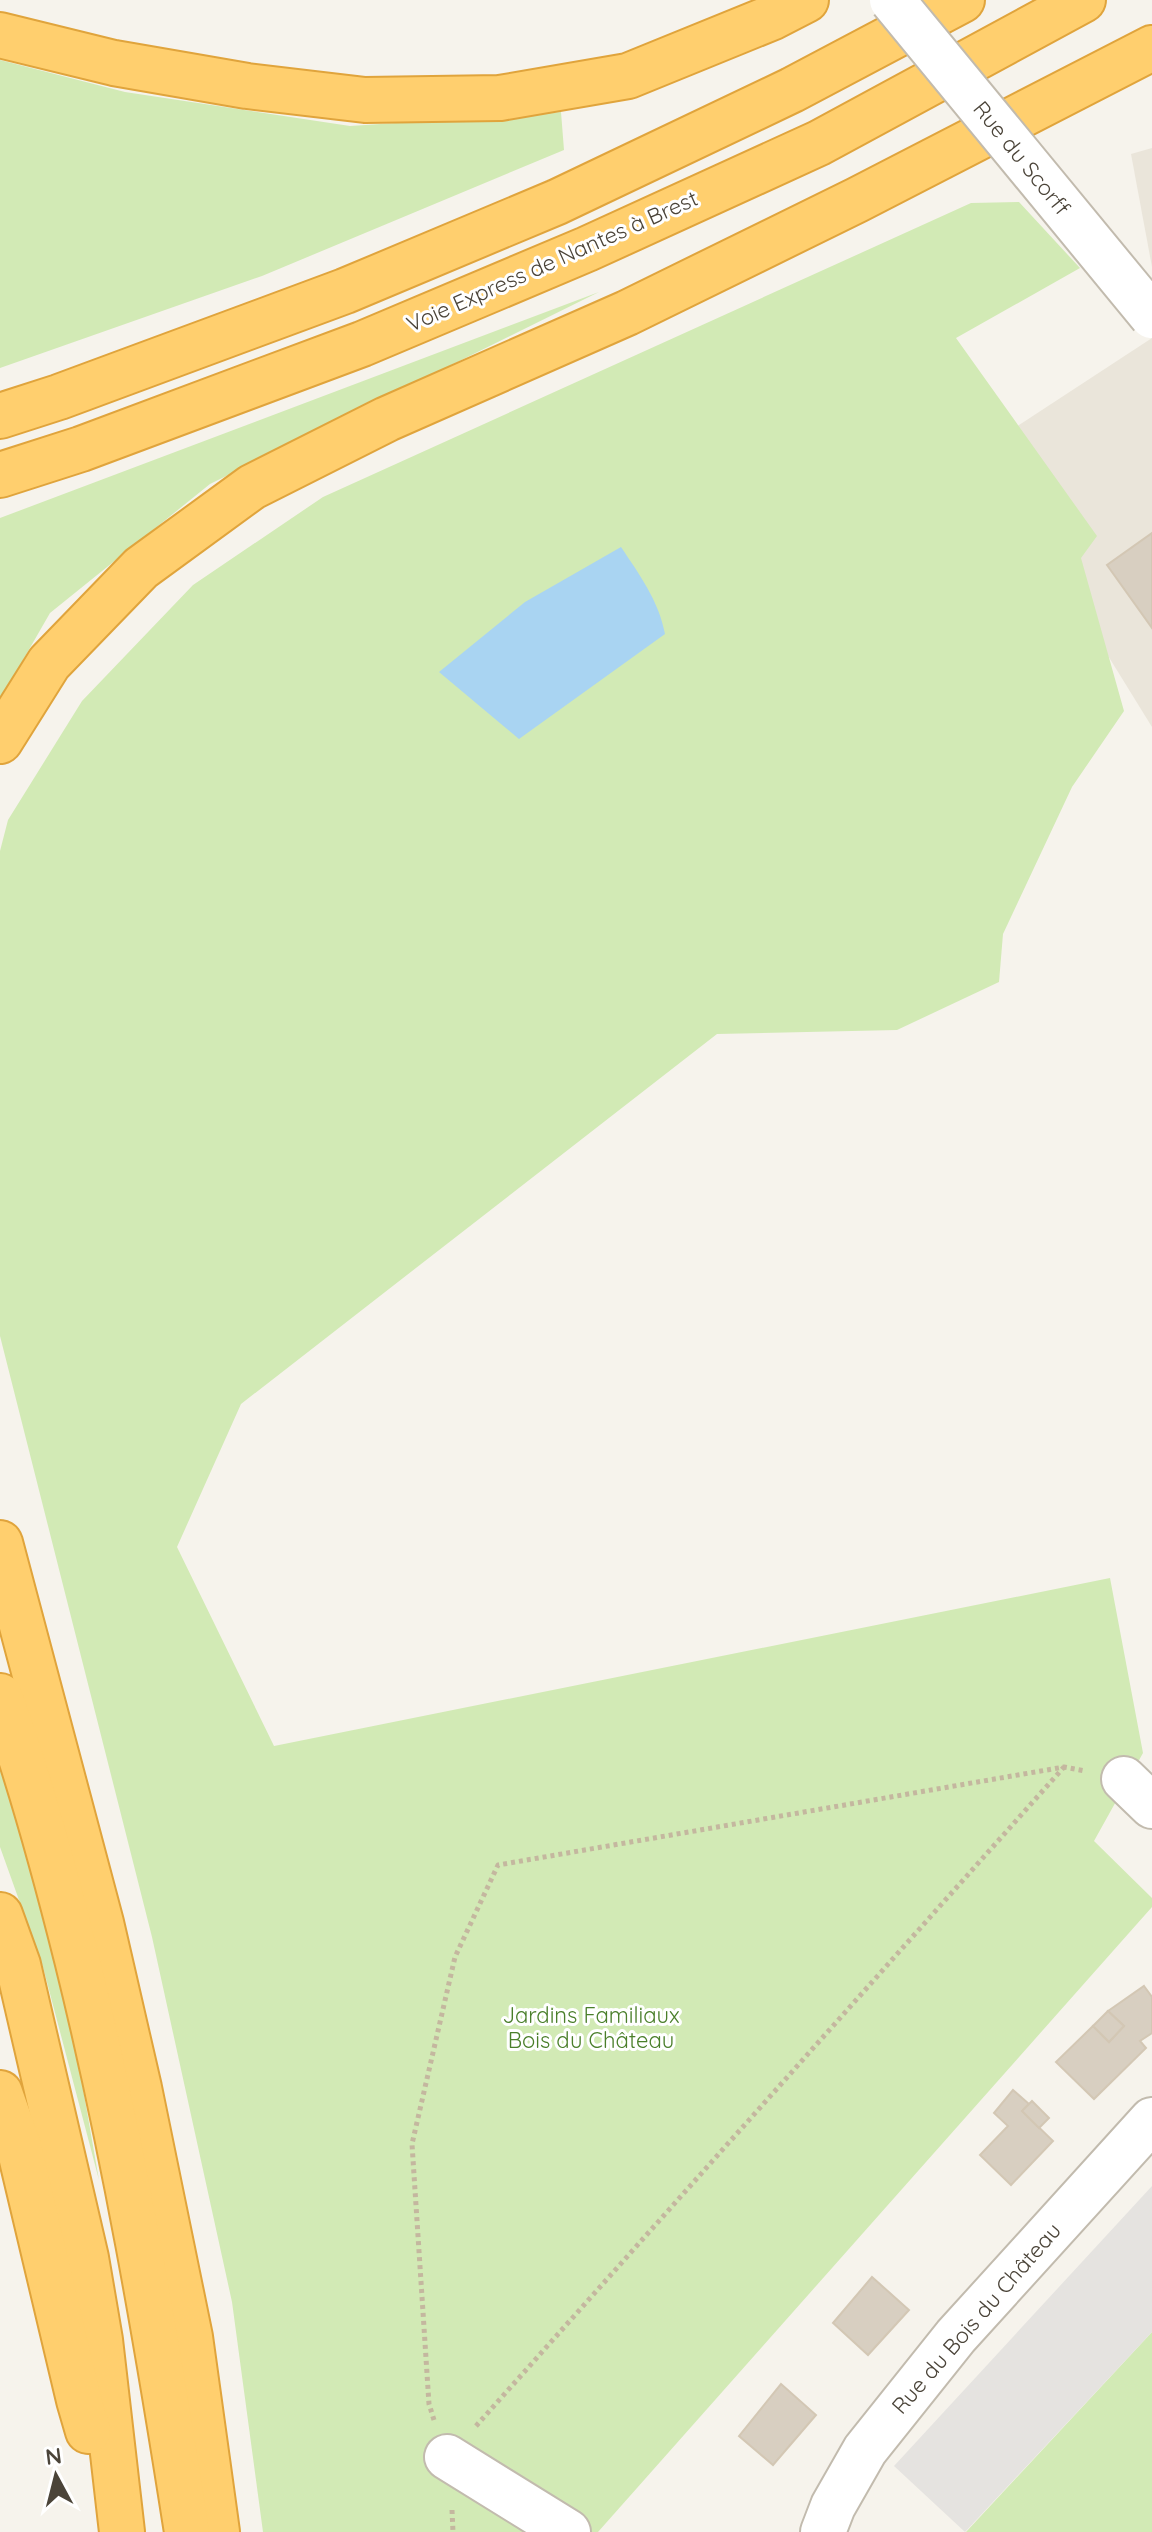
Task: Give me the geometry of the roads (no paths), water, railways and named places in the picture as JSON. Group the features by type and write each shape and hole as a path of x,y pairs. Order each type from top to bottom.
{"highway":[{"path":"0,35 114,63 247,86 365,100 500,98 628,76 773,17 806,0"},
{"path":"0,416 345,291 557,202 792,90 962,0"},
{"name":"Voie Express de Nantes à Brest","path":"0,475 81,449 362,344 587,249 819,143 1083,0"},
{"path":"0,741 49,663 141,568 252,487 387,419 627,313 857,200 1152,48"},
{"path":"0,1543 101,1923 139,2088 190,2337 217,2532"},
{"path":"0,1696 59,1886 98,2043 134,2218 187,2532"},
{"path":"0,1915 18,1965 86,2258 100,2340 121,2532"},
{"path":"0,2093 19,2147 79,2400 121,2532"}],"street":[{"name":"Rue du Scorff","path":"892,0 1152,316"},
{"name":"Rue du Bois du Château","path":"823,2532 833,2506 865,2450 892,2416 956,2336 1152,2120"},
{"path":"447,2457 568,2532"}],"water":[{"path":"621,547 653,599 665,634 519,739 439,672 525,602"}],"park label":[{"name":"Jardins Familiaux Bois du Château","path":"591,2028"}]}
